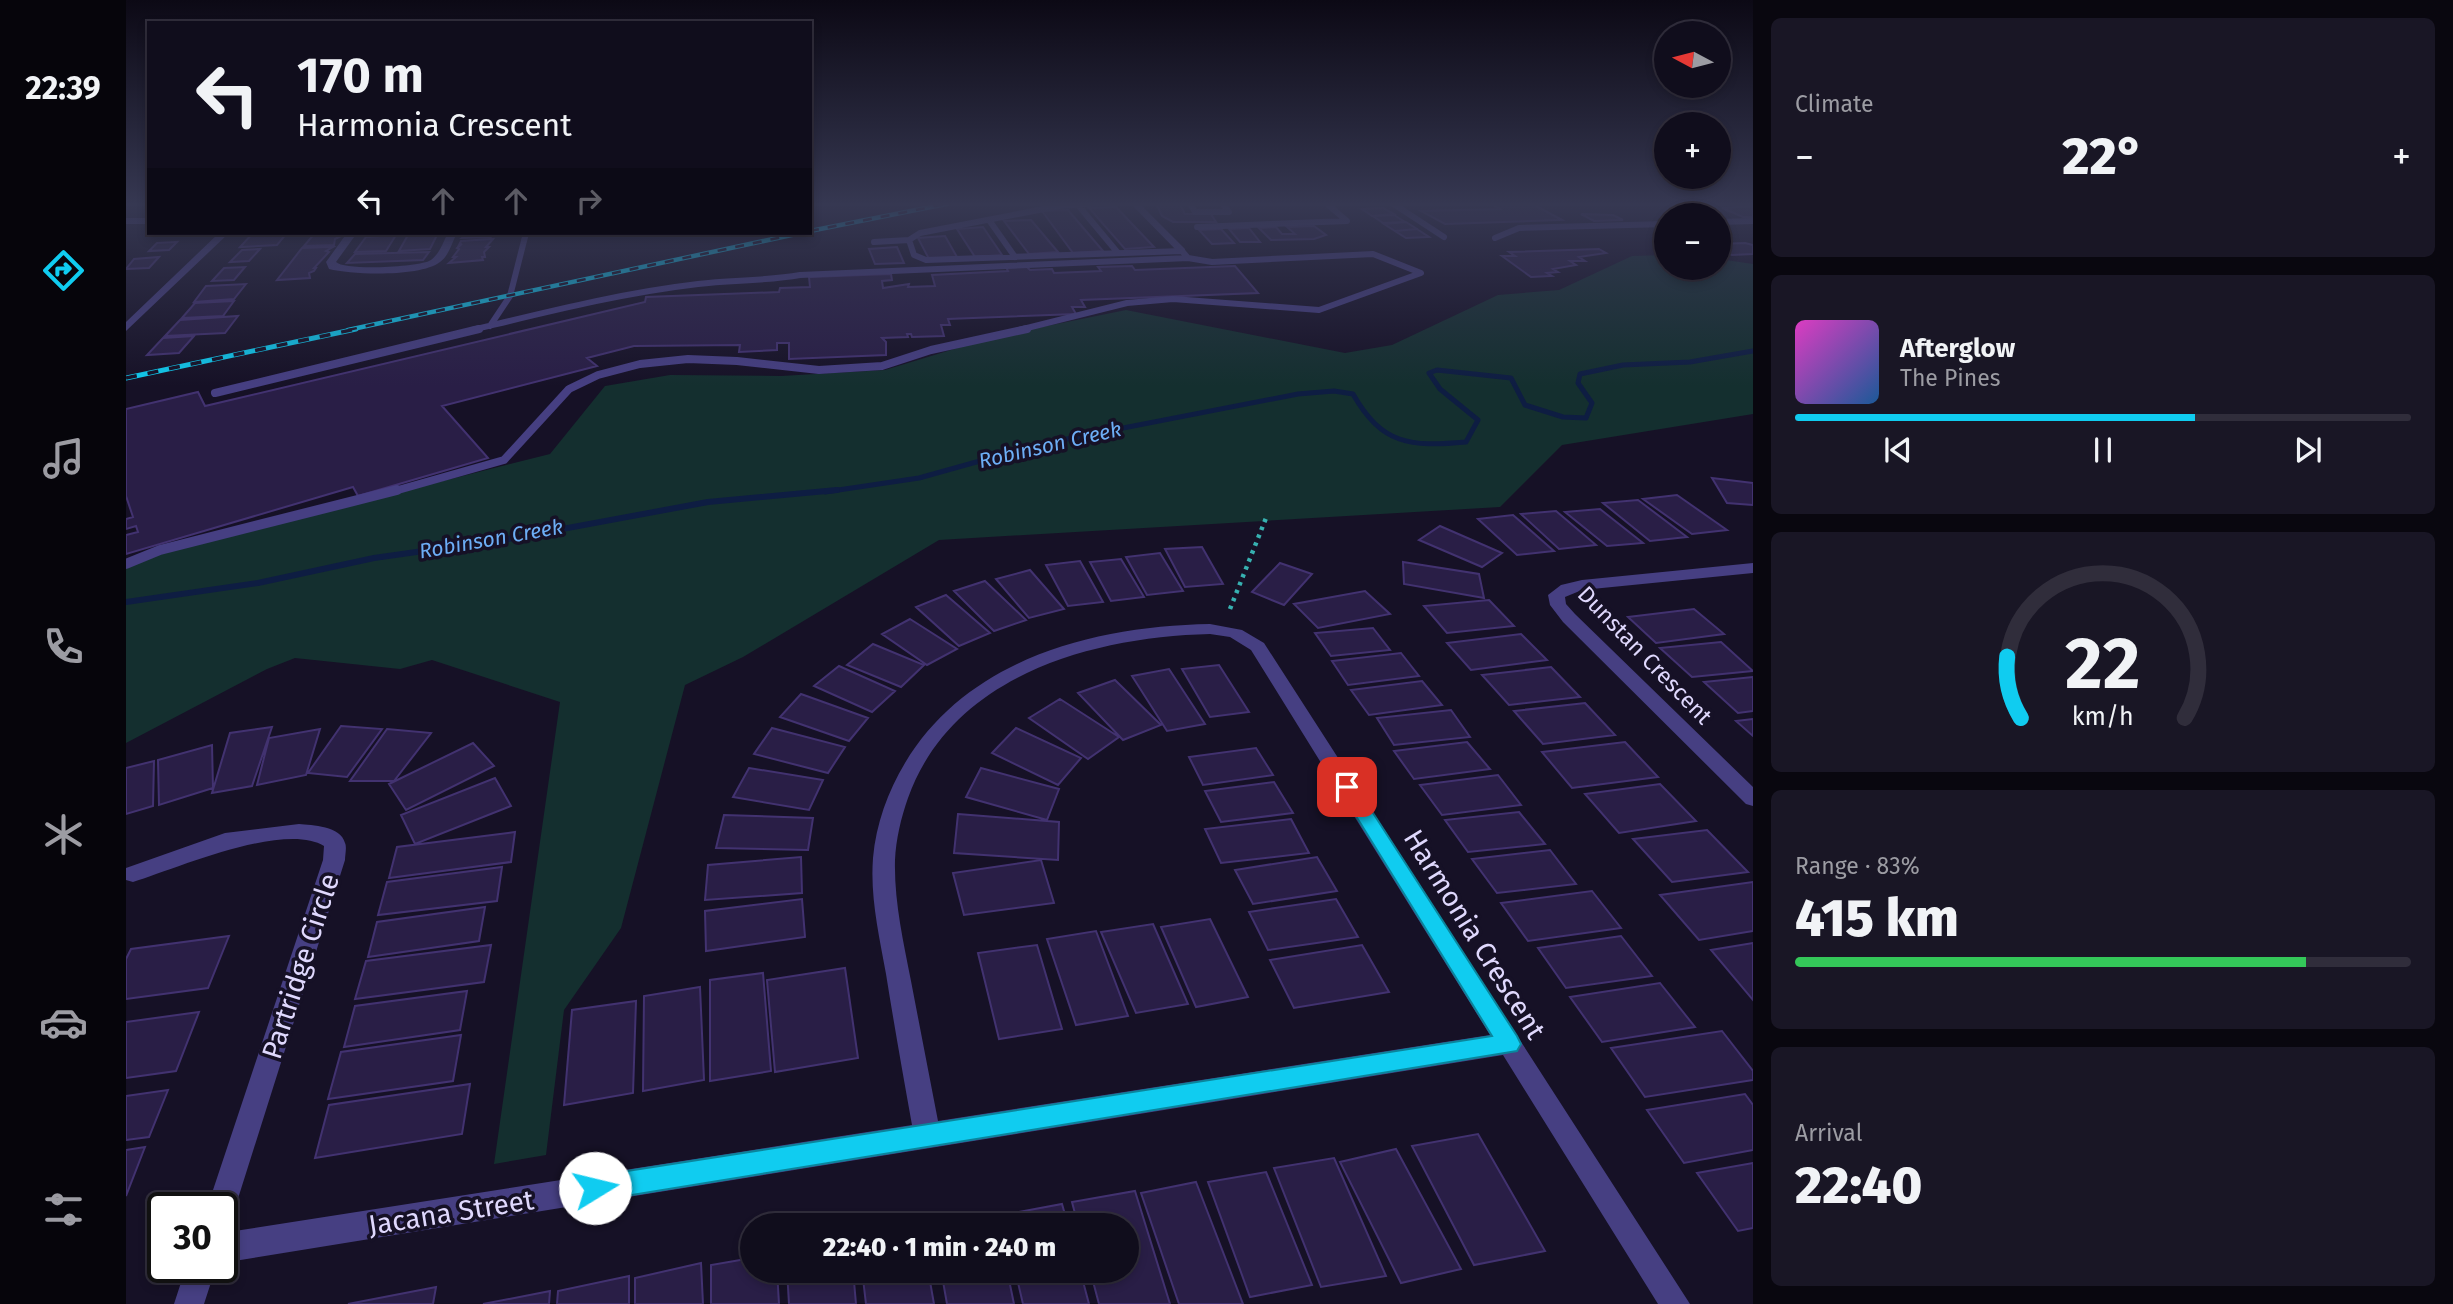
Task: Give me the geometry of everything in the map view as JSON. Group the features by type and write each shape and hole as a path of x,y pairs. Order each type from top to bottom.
{"street":[{"path":"126,328 192,264"},
{"path":"330,264 332,267 346,270 429,264"},
{"name":"Dunstan Crescent","path":"1753,568 1582,585 1567,588 1556,595 1558,605 1569,618 1753,799"},
{"name":"Harmonia Crescent","path":"926,1135 884,898 883,861 893,806 919,753 941,725 962,706 1023,666 1079,647 1121,638 1200,629 1236,632 1248,637 1258,647 1675,1304"},
{"name":"Partridge Circle","path":"133,874 225,841 244,838 299,832 321,834 335,843 332,869 226,1192"},
{"name":"Jacana Street","path":"238,1245 1509,1044"},
{"path":"189,1304 196,1283"}],"lane":[{"path":"490,326 510,296 518,264"},
{"path":"215,393 604,298 699,284 779,279 800,275 1015,264"},
{"path":"126,564 160,550 391,492 504,460 569,389 598,375 640,364 688,359 737,361 819,370 882,366 931,350 1127,303 1172,299 1319,310 1421,273 1398,264"}],"path":[{"path":"1230,609 1266,519"}],"green space":[{"path":"1615,264 1654,264 1654,280 1731,280 1731,264 1753,264 1753,414 1562,445 1500,507 939,540 743,657 685,685 621,928 564,1010 546,1155 494,1164 560,702 432,660 400,669 295,658 267,669 126,743 126,561 550,454 605,386 670,375 781,376 885,370 997,336 1126,310 1345,353 1392,345 1498,295 1559,290"}],"building":[{"path":"130,264 153,264 149,268 126,269"},
{"path":"290,264 318,264 314,271 309,273 310,278 277,280"},
{"path":"1513,264 1576,265 1553,269 1558,272 1547,273 1552,276 1531,277"},
{"path":"1026,266 1030,270 1052,269 1054,273 1101,271 1098,267 1132,266 1135,270 1235,266 1258,293 1081,300 1085,307 1072,307 1076,314 948,319 950,325 941,325 944,336 912,337 907,334 908,337 882,338 886,342 886,355 789,359 789,343 777,343 777,350 739,352 740,345 634,346 587,358 597,366 442,406 488,458 358,496 353,487 126,554 126,535 138,532 136,526 126,529 126,519 133,517 126,496 126,409 198,392 205,406 645,302 646,297 779,292 780,288 810,287 809,277 891,274 892,280 882,281 883,288 909,284 908,287 935,286 932,275 1008,271 1006,267"},
{"path":"245,267 234,280 212,281 224,268"},
{"path":"246,284 234,299 194,302 206,286"},
{"path":"234,301 223,316 182,318 195,303"},
{"path":"238,316 225,333 165,336 180,320"},
{"path":"194,336 179,353 147,355 163,338"},
{"path":"1712,478 1753,483 1753,505 1727,503"},
{"path":"1677,495 1727,530 1692,534 1643,499"},
{"path":"1638,500 1687,537 1650,541 1603,503"},
{"path":"1600,509 1643,543 1607,546 1565,512"},
{"path":"1556,511 1596,545 1559,549 1521,514"},
{"path":"1513,515 1554,551 1517,555 1478,519"},
{"path":"1440,526 1502,553 1482,567 1419,540"},
{"path":"1202,547 1223,584 1185,587 1165,549"},
{"path":"1160,553 1183,591 1147,595 1126,557"},
{"path":"1121,559 1144,597 1111,601 1090,562"},
{"path":"1080,561 1103,602 1068,606 1046,565"},
{"path":"1403,562 1479,574 1484,598 1404,584"},
{"path":"1280,563 1312,574 1284,605 1252,592"},
{"path":"1030,570 1064,609 1029,618 996,579"},
{"path":"985,581 1026,620 994,631 954,591"},
{"path":"1365,591 1390,614 1318,628 1294,604"},
{"path":"946,595 990,633 959,646 916,607"},
{"path":"1489,600 1514,626 1447,633 1424,606"},
{"path":"1694,609 1724,634 1656,643 1628,617"},
{"path":"910,619 957,649 927,665 882,634"},
{"path":"1373,628 1390,650 1331,656 1315,633"},
{"path":"1521,634 1547,660 1471,670 1447,643"},
{"path":"1721,642 1753,671 1692,677 1660,648"},
{"path":"873,644 924,665 901,687 847,665"},
{"path":"1401,653 1419,676 1348,685 1332,661"},
{"path":"1219,665 1249,712 1210,717 1182,669"},
{"path":"839,666 895,691 872,712 814,686"},
{"path":"1551,667 1580,697 1509,705 1482,675"},
{"path":"1169,669 1205,724 1167,731 1132,676"},
{"path":"1753,677 1753,711 1738,713 1704,682"},
{"path":"1115,680 1161,725 1123,740 1078,693"},
{"path":"1422,681 1442,705 1369,715 1351,690"},
{"path":"801,694 868,718 849,741 780,717"},
{"path":"1060,699 1119,737 1088,759 1029,718"},
{"path":"1585,703 1615,735 1543,744 1514,711"},
{"path":"1451,710 1470,737 1394,745 1377,718"},
{"path":"1753,719 1753,736 1736,721"},
{"path":"341,726 382,729 347,777 308,773"},
{"path":"272,727 252,786 212,793 230,733"},
{"path":"772,728 845,747 828,773 754,754"},
{"path":"1016,728 1081,758 1058,785 992,753"},
{"path":"320,729 306,775 257,785 269,738"},
{"path":"387,729 431,733 394,781 350,781"},
{"path":"1467,742 1490,769 1414,779 1394,751"},
{"path":"1625,742 1658,777 1572,788 1542,752"},
{"path":"473,743 494,766 406,810 389,784"},
{"path":"212,745 213,788 159,805 158,760"},
{"path":"1256,748 1273,775 1203,785 1189,757"},
{"path":"154,761 153,806 126,814 126,768"},
{"path":"749,768 823,780 809,810 733,797"},
{"path":"981,768 1059,789 1047,820 966,797"},
{"path":"1498,775 1521,805 1442,815 1420,785"},
{"path":"495,778 511,806 415,844 401,815"},
{"path":"1274,782 1293,813 1221,822 1205,791"},
{"path":"1660,784 1696,821 1619,833 1585,794"},
{"path":"1519,812 1545,844 1468,852 1445,820"},
{"path":"958,814 1059,822 1058,860 954,853"},
{"path":"724,815 813,818 808,850 716,848"},
{"path":"1291,819 1309,853 1221,863 1205,829"},
{"path":"1707,830 1748,872 1672,882 1633,839"},
{"path":"515,832 511,862 389,878 397,847"},
{"path":"1550,850 1576,884 1497,893 1472,859"},
{"path":"801,857 802,893 705,900 708,865"},
{"path":"1317,857 1337,891 1253,904 1235,870"},
{"path":"1041,860 1054,903 964,915 953,873"},
{"path":"502,867 497,901 378,915 387,882"},
{"path":"1753,882 1753,931 1699,940 1660,895"},
{"path":"1592,891 1621,928 1528,941 1501,903"},
{"path":"802,899 805,937 706,951 705,911"},
{"path":"1336,899 1358,937 1268,950 1249,912"},
{"path":"485,907 479,941 368,957 377,922"},
{"path":"1210,919 1248,997 1196,1007 1161,927"},
{"path":"1153,924 1188,1004 1136,1013 1101,932"},
{"path":"1096,931 1128,1016 1076,1025 1047,939"},
{"path":"229,936 208,988 126,999 126,959 131,949"},
{"path":"1621,936 1652,976 1566,988 1538,948"},
{"path":"1753,943 1753,1000 1711,950"},
{"path":"491,945 484,982 355,999 366,961"},
{"path":"1037,945 1062,1029 999,1039 978,953"},
{"path":"1362,945 1389,992 1294,1008 1270,960"},
{"path":"845,968 858,1058 775,1072 767,980"},
{"path":"763,973 771,1071 710,1081 710,980"},
{"path":"1660,983 1695,1027 1602,1042 1570,997"},
{"path":"700,987 704,1080 643,1091 644,996"},
{"path":"467,991 460,1030 344,1047 355,1006"},
{"path":"636,1001 633,1093 564,1105 572,1010"},
{"path":"199,1012 176,1071 126,1078 126,1022"},
{"path":"1722,1031 1753,1071 1753,1080 1645,1097 1611,1048"},
{"path":"461,1035 453,1081 328,1099 341,1052"},
{"path":"470,1084 462,1134 315,1158 329,1105"},
{"path":"168,1090 149,1137 126,1140 126,1096"},
{"path":"1745,1094 1753,1105 1753,1150 1684,1163 1647,1110"},
{"path":"1478,1134 1545,1251 1474,1265 1412,1146"},
{"path":"145,1147 126,1196 126,1150"},
{"path":"1396,1149 1461,1269 1401,1283 1340,1162"},
{"path":"1334,1158 1386,1276 1321,1287 1274,1168"},
{"path":"1753,1163 1753,1228 1738,1231 1697,1173"},
{"path":"1266,1172 1312,1285 1250,1297 1208,1182"},
{"path":"1196,1182 1243,1304 1179,1304 1141,1193"},
{"path":"1135,1191 1170,1304 1099,1304 1093,1283 1139,1283 1139,1213 1075,1213 1072,1202"},
{"path":"1062,1204 1065,1213 1014,1213"},
{"path":"740,1260 740,1283 778,1283 779,1304 711,1304 711,1265"},
{"path":"701,1263 703,1304 635,1304 635,1278"},
{"path":"629,1276 629,1304 557,1304 558,1291"},
{"path":"788,1283 854,1283 856,1304 789,1304"},
{"path":"864,1283 930,1283 934,1304 866,1304"},
{"path":"943,1283 1010,1283 1014,1304 947,1304"},
{"path":"1018,1283 1083,1283 1089,1304 1023,1304"},
{"path":"436,1287 433,1304 348,1304"},
{"path":"550,1291 549,1304 483,1304"}],"waterway":[{"name":"Robinson Creek","path":"825,492 919,478 1041,444 1298,394 1334,391 1353,394 1375,424 1399,439 1429,444 1466,442 1478,420 1440,389 1429,373 1437,370 1511,378 1525,405 1563,417 1586,418 1592,403 1578,383 1580,374 1623,365 1690,362 1753,351"},
{"name":"Robinson Creek","path":"126,602 258,583 374,558 508,539 708,502 837,490"}],"railway":[{"path":"348,330 657,264"},
{"path":"126,378 356,329"}],"route":[{"path":"595,1188 1509,1044 1347,787"}]}
